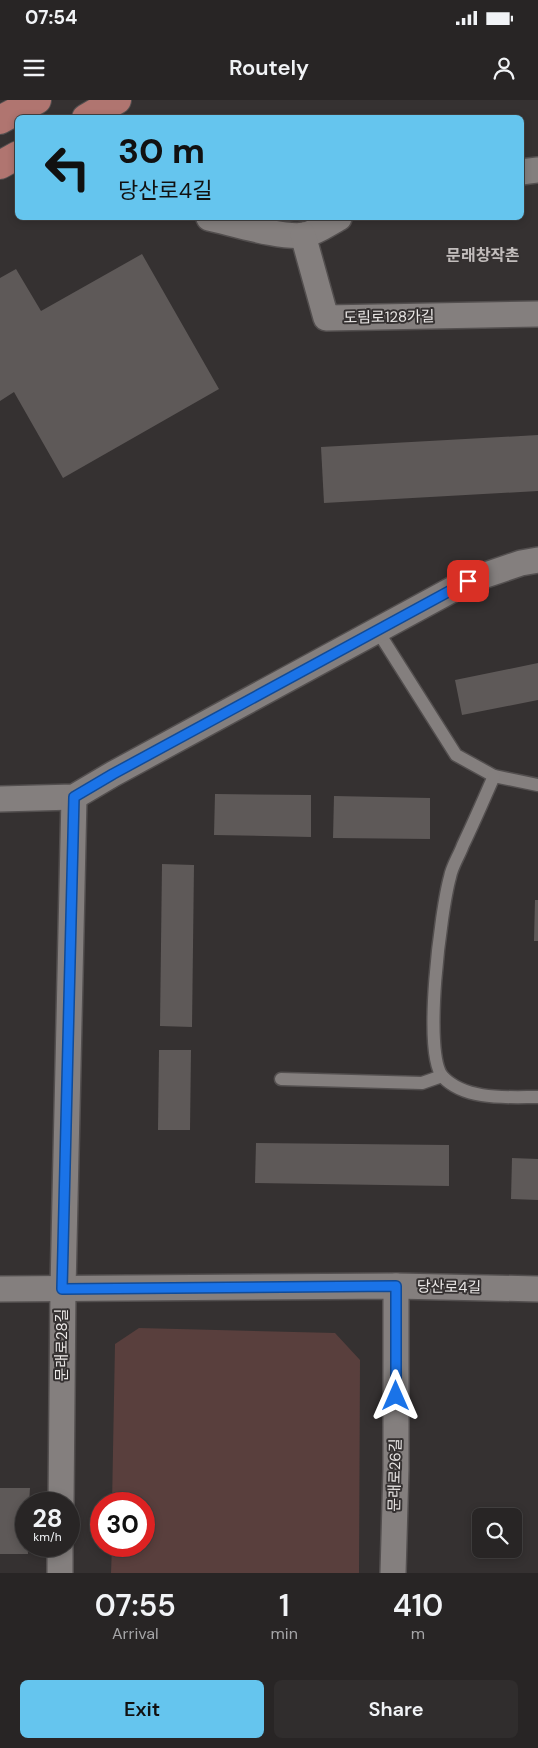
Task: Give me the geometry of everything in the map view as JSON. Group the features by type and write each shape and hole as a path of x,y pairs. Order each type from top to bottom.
{"main road":[{"path":"0,120 37,100"},
{"path":"91,115 117,100"},
{"path":"0,165 15,157"}],"street":[{"path":"524,172 538,170"},
{"path":"218,220 289,235 303,235 316,232 336,220"},
{"name":"도림로128가길","path":"303,235 326,318 538,314"},
{"path":"0,799 74,797 468,581 521,563 538,560"},
{"name":"문래로28길","path":"61,1492 62,1289 74,797"},
{"name":"당산로4길","path":"0,1290 396,1286 538,1289"},
{"name":"문래로26길","path":"392,1573 396,1469 396,1286"},
{"path":"60,1557 60,1573"}],"lane":[{"path":"377,630 456,755 494,776 538,786"},
{"path":"494,776 450,876 442,924 433,1005 436,1059 442,1076 460,1088 502,1097 538,1097"},
{"path":"281,1079 422,1083 442,1076"}],"shaded area":[{"path":"139,1328 335,1333 360,1360 359,1573 111,1573 112,1557 155,1557 155,1492 112,1492 115,1344"}],"building":[{"path":"142,254 219,389 63,478 14,392 0,401 0,278 16,269 41,311"},
{"path":"538,435 538,491 324,503 321,447"},
{"path":"538,663 538,700 462,715 455,680"},
{"path":"215,794 311,795 311,837 214,835"},
{"path":"334,796 430,798 430,839 333,838"},
{"path":"162,864 194,865 192,1027 160,1026"},
{"path":"535,900 538,900 538,941 534,941"},
{"path":"159,1050 191,1050 190,1130 158,1130"},
{"path":"256,1143 449,1145 449,1186 255,1183"},
{"path":"512,1158 538,1159 538,1200 511,1199"},
{"path":"0,1488 30,1488 30,1492 15,1492 15,1554 0,1554"}],"district":[{"name":"문래창작촌","path":"483,255"}],"route":[{"path":"396,1396 396,1286 62,1289 74,797 468,581"}]}
